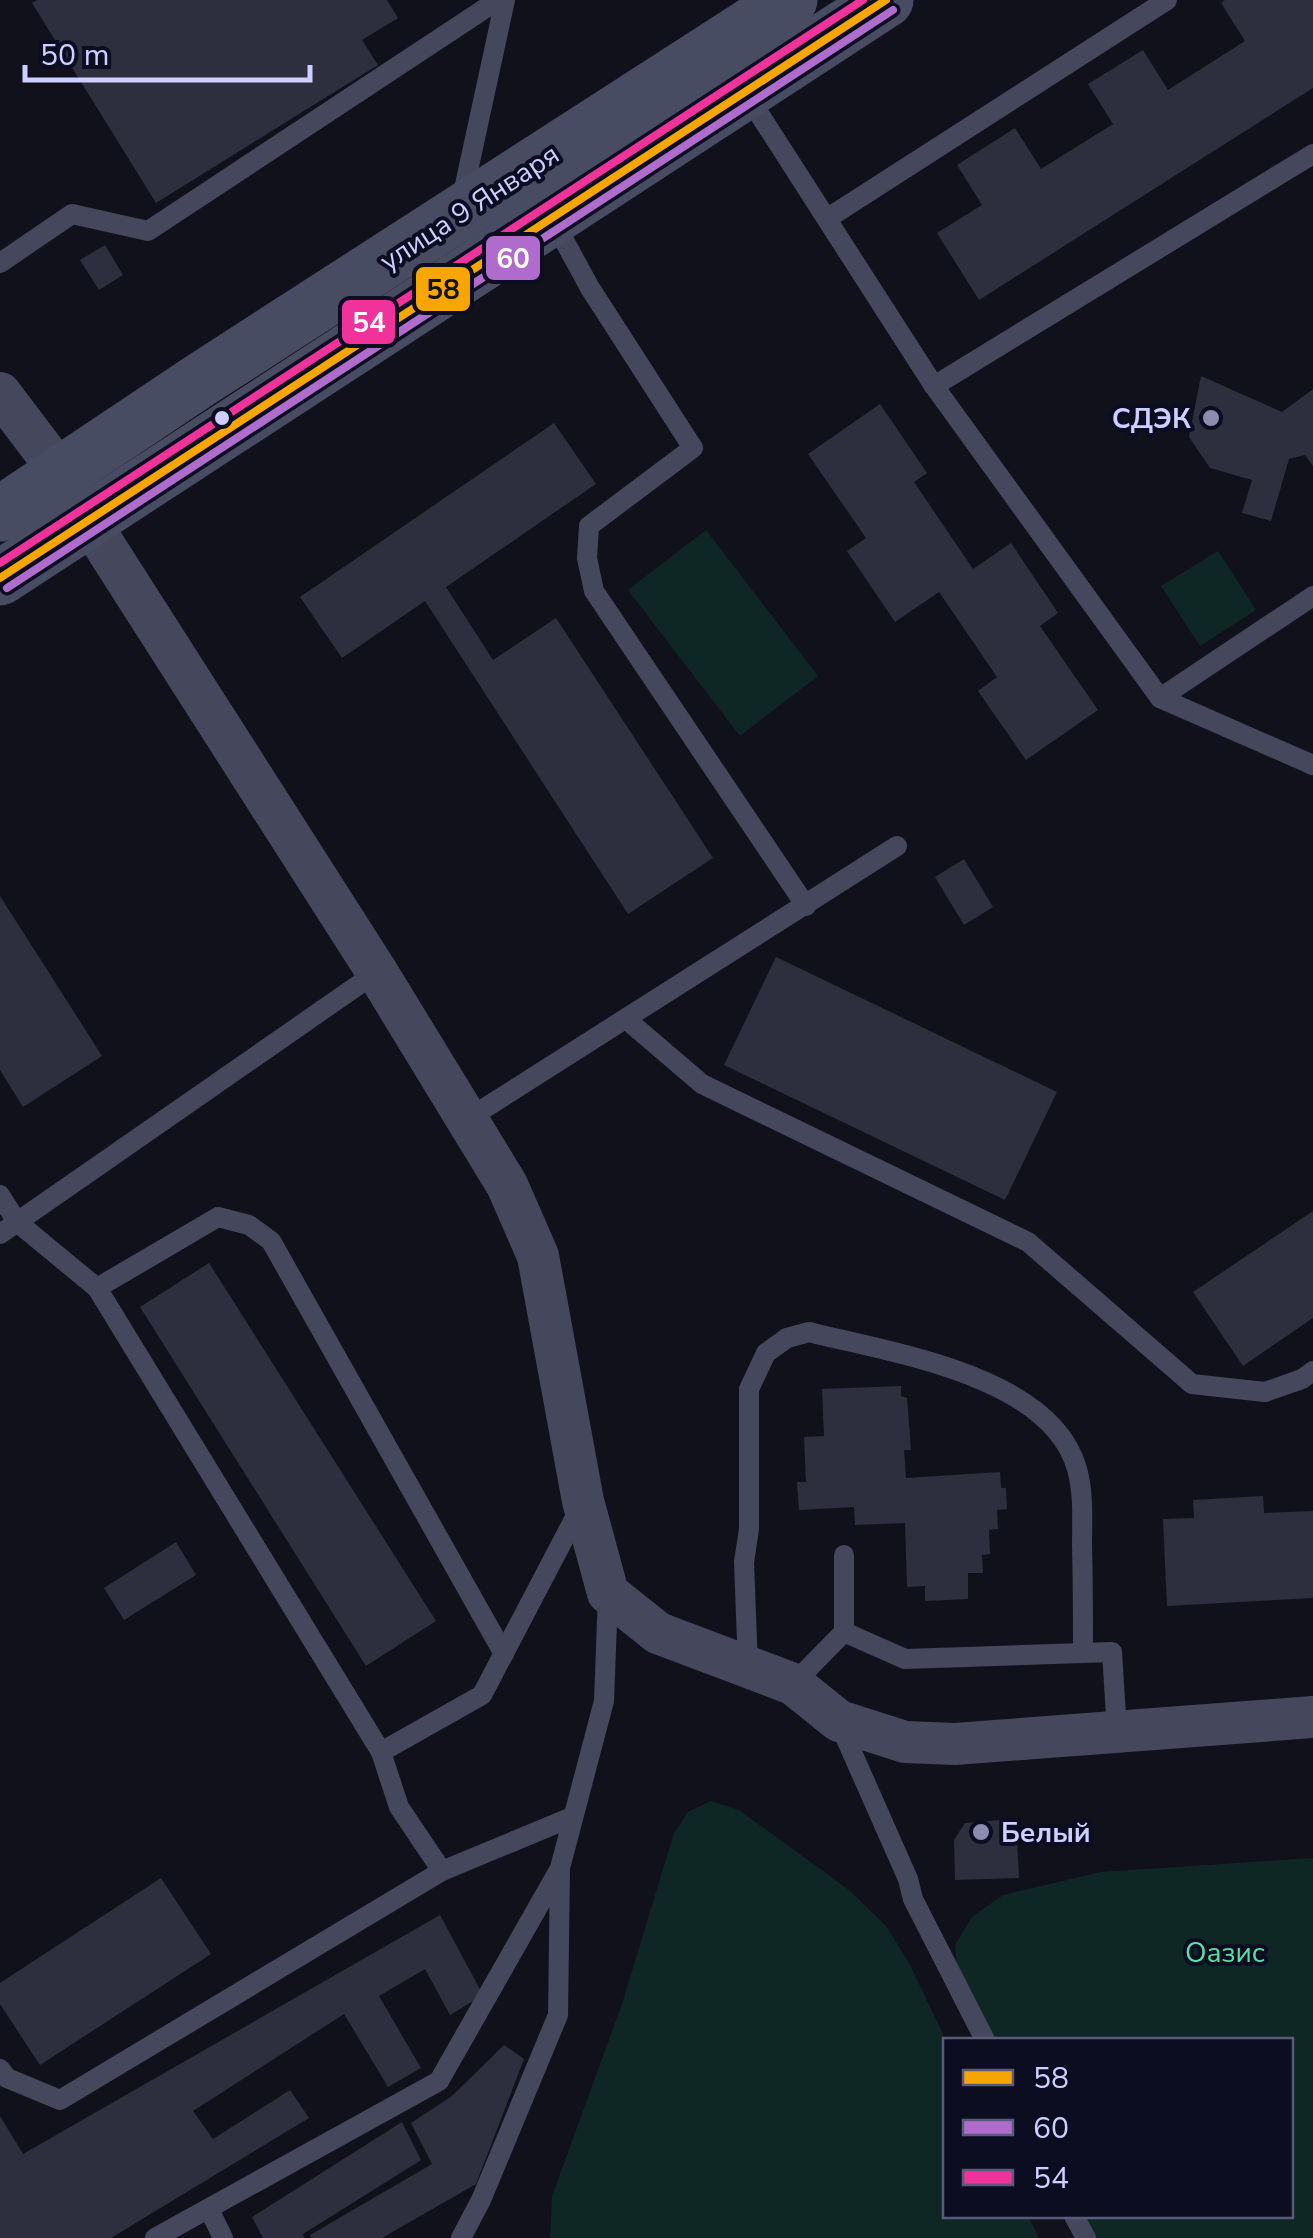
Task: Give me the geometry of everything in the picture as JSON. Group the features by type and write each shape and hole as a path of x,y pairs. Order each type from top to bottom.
{"main road":[{"name":"улица 9 Января","path":"0,514 790,0"},
{"name":"улица 9 Января","path":"0,578 886,0"}],"street":[{"path":"0,393 44,451 377,972 507,1185 538,1256 583,1502 608,1593 658,1634 793,1684 839,1721 905,1742 955,1744 1313,1717"}],"lane":[{"path":"460,213 502,0"},
{"path":"0,263 72,214 148,231 502,0"},
{"path":"828,218 1167,0"},
{"path":"744,91 934,386 1160,698 1308,755"},
{"path":"934,386 1313,154"},
{"path":"553,220 590,288 693,448 589,526 587,558 594,591 806,906"},
{"path":"1160,698 1313,596"},
{"path":"466,1120 897,846"},
{"path":"9,1228 377,972"},
{"path":"627,1020 702,1084 1028,1242 1192,1384 1265,1392 1313,1371"},
{"path":"0,1195 9,1228 98,1288 381,1752 399,1807 442,1870"},
{"path":"98,1288 218,1217 249,1225 271,1241 504,1654"},
{"path":"748,1668 744,1562 749,1529 749,1389 766,1353 787,1338 810,1332 962,1372 1010,1391 1066,1442 1077,1469 1082,1502 1084,1653"},
{"path":"381,1752 482,1695 583,1502"},
{"path":"793,1684 844,1632 844,1555"},
{"path":"461,2238 481,2200 558,2015 560,1868 604,1701 608,1593"},
{"path":"844,1632 905,1659 1112,1652 1116,1732"},
{"path":"839,1721 908,1879 913,1899 984,2038"},
{"path":"0,2070 7,2078 60,2100 442,1870 572,1816"},
{"path":"155,2238 439,2081 560,1868"},
{"path":"208,2209 223,2238"}],"green space":[{"path":"706,530 818,676 740,736 628,590"},
{"path":"1218,551 1256,610 1200,646 1161,586"},
{"path":"711,1801 739,1810 849,1890 886,1926 909,1963 945,2038 943,2218 1029,2218 1039,2238 550,2238 552,2196 622,2004 674,1833 688,1812"},
{"name":"Оазис","path":"1313,1858 1313,2238 1096,2238 1086,2218 1293,2218 1293,2038 994,2038 957,1967 955,1945 972,1917 1003,1895 1101,1872"}],"building":[{"path":"387,0 398,18 362,40 378,65 156,203 32,3"},
{"path":"1313,0 1313,88 979,300 937,233 982,205 957,165 1015,128 1041,169 1113,124 1088,84 1143,50 1168,90 1245,41 1221,3"},
{"path":"105,245 123,275 99,290 80,260"},
{"path":"1201,376 1282,412 1313,389 1313,466 1305,455 1289,459 1271,521 1242,513 1252,480 1210,468 1189,437"},
{"path":"880,404 927,473 914,482 973,569 1011,543 1058,613 1040,626 1098,710 1026,760 978,691 997,677 939,592 895,622 847,551 866,538 808,454"},
{"path":"554,423 596,484 446,587 493,660 556,618 713,858 628,914 425,601 342,658 300,597"},
{"path":"964,859 993,907 964,925 935,877"},
{"path":"0,896 102,1056 23,1107 0,1070"},
{"path":"776,957 1057,1092 1005,1200 724,1065"},
{"path":"1313,1211 1313,1318 1243,1366 1193,1292"},
{"path":"209,1263 436,1621 366,1666 140,1307"},
{"path":"901,1386 901,1396 907,1398 911,1450 904,1450 906,1478 1000,1472 1001,1488 1006,1488 1007,1509 997,1510 998,1529 989,1530 990,1554 982,1555 983,1573 968,1573 968,1599 925,1601 925,1586 907,1587 905,1523 855,1525 854,1507 799,1510 797,1482 806,1482 804,1437 824,1436 822,1389"},
{"path":"1263,1496 1264,1513 1313,1511 1313,1598 1167,1606 1163,1519 1194,1518 1193,1500"},
{"path":"176,1542 196,1575 124,1620 104,1588"},
{"path":"1000,1820 1017,1839 1019,1878 955,1880 954,1840 965,1823"},
{"path":"161,1878 211,1954 40,2065 0,2004 0,1983"},
{"path":"440,1915 483,1995 450,2015 425,1969 379,1996 421,2068 388,2087 344,2014 193,2111 213,2139 290,2090 309,2118 111,2238 0,2238 0,2116 23,2154"},
{"path":"504,2045 524,2059 476,2184 382,2238 311,2238 310,2235 432,2164 411,2123 452,2096"},
{"path":"402,2122 421,2160 303,2234 304,2238 263,2238 252,2217"}],"transit line":[{"name":"54","path":"0,563 863,0"},
{"name":"58","path":"0,578 886,0"},
{"name":"60","path":"7,588 893,10"}],"place":[{"name":"СДЭК","path":"1211,418"},
{"name":"Белый","path":"981,1832"}]}
